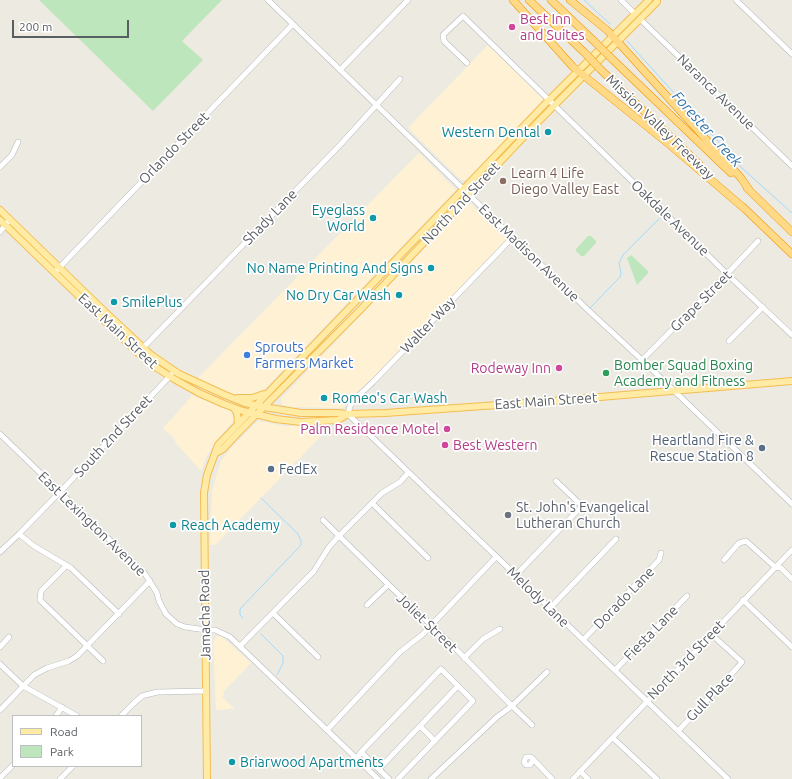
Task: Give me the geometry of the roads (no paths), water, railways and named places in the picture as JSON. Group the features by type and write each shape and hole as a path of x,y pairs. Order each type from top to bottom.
{"highway":[{"path":"514,0 535,26 578,71 670,145 745,209"},
{"name":"Mission Valley Freeway","path":"529,0 792,254"},
{"name":"Mission Valley Freeway","path":"551,0 792,232"},
{"path":"570,0 608,31 741,178 750,191"}],"main road":[{"name":"North 2nd Street","path":"264,407 585,76 635,14 649,0"},
{"path":"640,19 640,14 649,4 649,0"},
{"name":"North 2nd Street","path":"255,405 348,311 549,100 578,71 615,39 624,36 657,2 657,0"},
{"path":"624,36 624,31 635,19 635,14"},
{"name":"East Main Street","path":"0,210 8,222 55,272 109,321 156,359 174,371 230,397 264,407 302,413 385,413 496,406 792,381"},
{"name":"East Main Street","path":"0,220 8,222 60,267 138,353 169,376 199,393 234,408 276,419 301,422 338,420 348,414"},
{"path":"413,254 416,248 416,238"},
{"path":"370,288 368,294 370,299"},
{"path":"343,326 343,319 348,311"},
{"path":"333,337 337,321"},
{"path":"230,397 252,398 267,393"},
{"path":"276,395 274,399 276,405 281,410"},
{"name":"Jamacha Road","path":"207,779 204,493 207,475 218,445 255,405"},
{"name":"Jamacha Road","path":"216,453 223,449 264,407"},
{"path":"234,408 237,413 238,424"}],"street":[{"name":"East Madison Avenue","path":"268,0 588,310 792,504"},
{"path":"340,70 408,0"},
{"path":"621,0 635,14"},
{"path":"736,0 792,54"},
{"name":"Oakdale Avenue","path":"467,63 444,41 443,35 463,16 727,274 792,335"},
{"name":"Naranca Avenue","path":"640,19 792,166"},
{"name":"Orlando Street","path":"55,272 293,24"},
{"name":"Shady Lane","path":"138,353 340,145 400,79"},
{"path":"0,167 12,154 18,142"},
{"path":"0,232 8,222"},
{"name":"Walter Way","path":"348,414 350,406 356,398 513,237"},
{"name":"Grape Street","path":"642,360 758,241"},
{"path":"729,341 763,307"},
{"name":"South 2nd Street","path":"0,552 2,545 20,534 174,371"},
{"name":"Melody Lane","path":"348,414 728,779"},
{"name":"East Lexington Avenue","path":"0,434 145,574 166,614 178,624 185,627 215,630 230,637 378,779"},
{"path":"240,646 314,571 329,547 339,536 382,493 400,482 408,473"},
{"path":"516,575 582,506 556,482"},
{"path":"372,503 428,558"},
{"name":"Joliet Street","path":"322,520 532,725"},
{"path":"20,534 34,546 78,575 118,614"},
{"path":"550,608 616,539"},
{"path":"724,560 739,543 746,540 775,567 781,568 792,579"},
{"name":"North 3rd Street","path":"573,779 792,550"},
{"name":"Dorado Lane","path":"583,640 659,560 662,554"},
{"path":"327,730 400,652 422,635 496,557"},
{"path":"66,566 41,591 39,597 40,600 103,661"},
{"path":"0,710 34,675 51,666 69,661 77,656 150,581"},
{"path":"367,605 388,585"},
{"name":"Fiesta Lane","path":"615,670 688,596"},
{"path":"743,600 792,647"},
{"path":"273,613 318,657"},
{"path":"464,658 483,639 500,629"},
{"name":"Gull Place","path":"678,731 742,662 711,634"},
{"path":"0,647 9,637"},
{"path":"0,664 23,686 75,715"},
{"path":"357,758 361,752 440,670 473,700 398,779"},
{"path":"431,779 497,717 512,706 547,672"},
{"path":"380,769 458,686"},
{"path":"122,715 142,696 158,692 206,691"},
{"path":"57,715 62,707"},
{"path":"420,726 435,740"},
{"path":"613,738 657,779"},
{"path":"361,752 389,779"},
{"path":"533,760 552,779"},
{"path":"0,778 12,765"},
{"path":"60,779 72,767"},
{"path":"580,772 588,779"}],"waterway":[{"name":"Forester Creek","path":"584,0 610,24"},
{"name":"Forester Creek","path":"627,41 743,169 792,213"},
{"path":"589,309 620,277 621,273 619,263 623,255 663,215"},
{"path":"243,618 240,615 240,609 301,545 298,534 261,498"},
{"path":"261,634 283,656 283,663 277,675"}],"place":[{"name":"Best Inn and Suites","path":"512,27"},
{"name":"Western Dental","path":"548,132"},
{"name":"Learn 4 Life Diego Valley East","path":"503,181"},
{"name":"Eyeglass World","path":"373,218"},
{"name":"No Name Printing And Signs","path":"431,268"},
{"name":"No Dry Car Wash","path":"399,295"},
{"name":"SmilePlus","path":"114,302"},
{"name":"Sprouts Farmers Market","path":"247,355"},
{"name":"Rodeway Inn","path":"559,368"},
{"name":"Bomber Squad Boxing Academy and Fitness","path":"606,373"},
{"name":"Romeo's Car Wash","path":"324,398"},
{"name":"Palm Residence Motel","path":"447,429"},
{"name":"Best Western","path":"445,445"},
{"name":"Heartland Fire & Rescue Station 8","path":"762,448"},
{"name":"FedEx","path":"271,469"},
{"name":"St. John's Evangelical Lutheran Church","path":"508,515"},
{"name":"Reach Academy","path":"173,525"},
{"name":"Briarwood Apartments","path":"232,762"}]}
